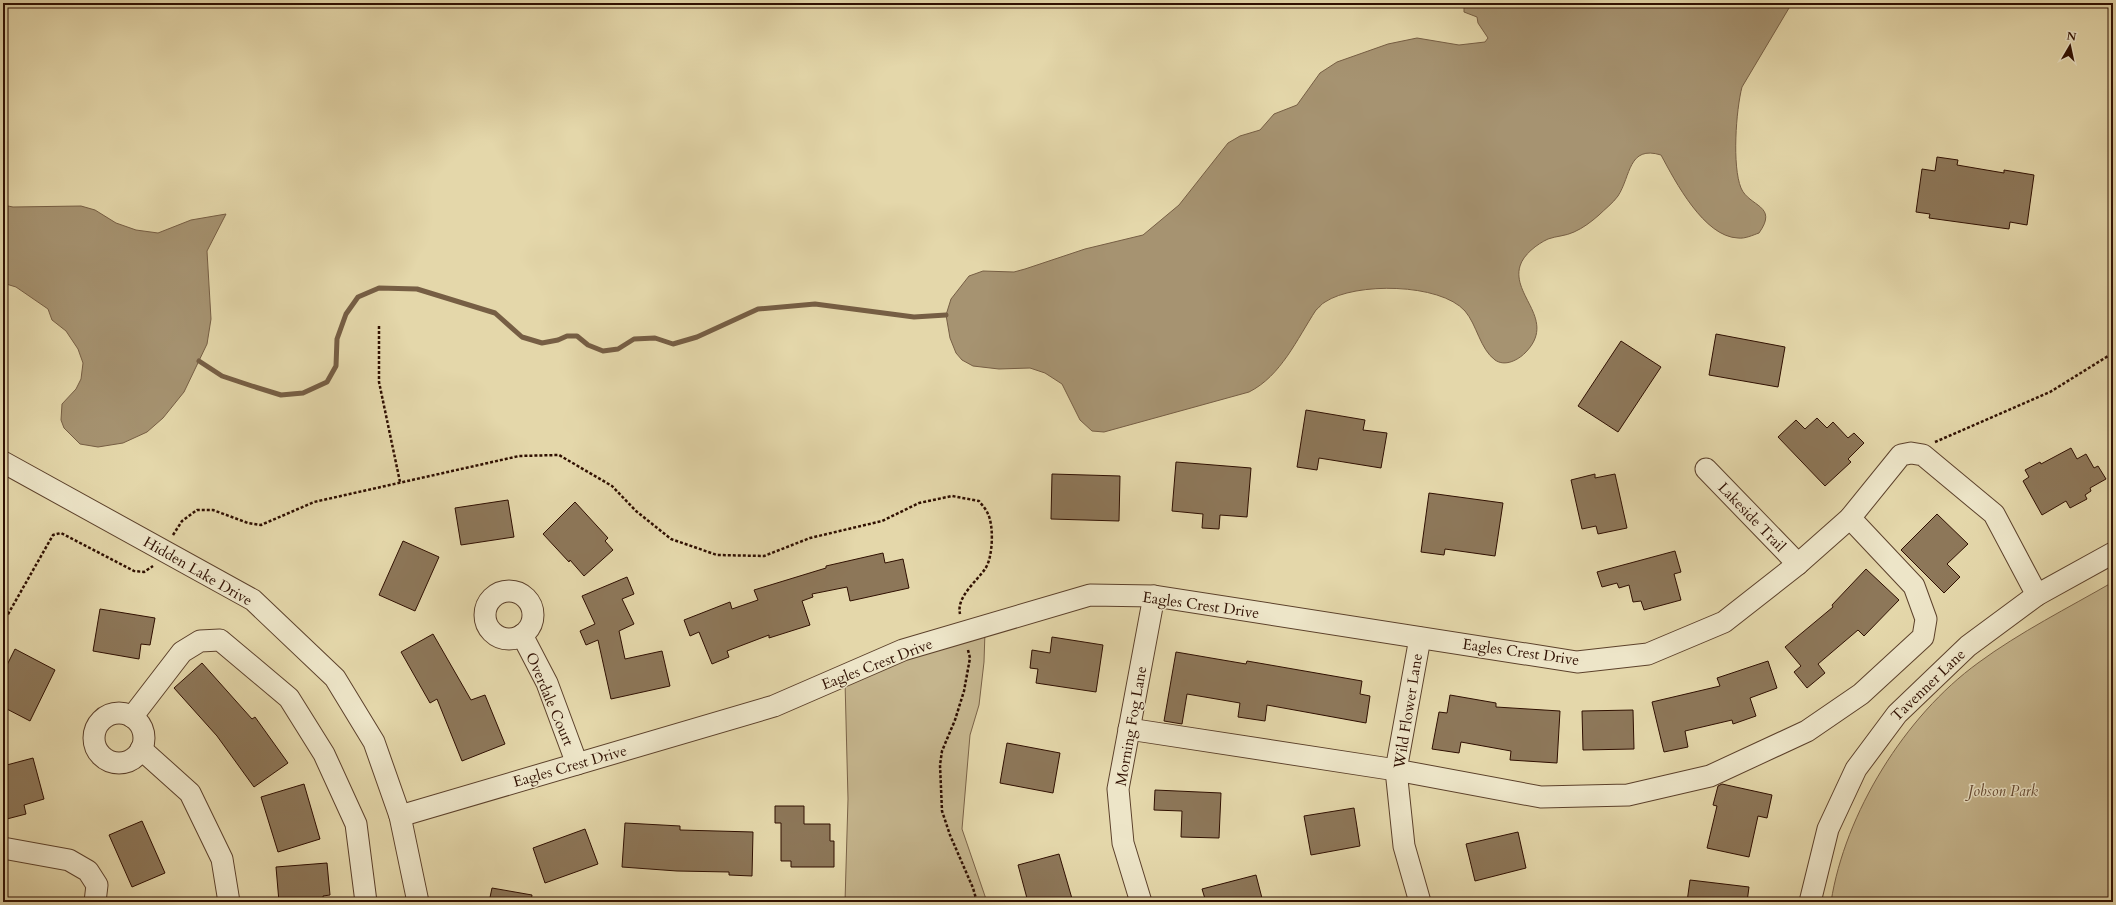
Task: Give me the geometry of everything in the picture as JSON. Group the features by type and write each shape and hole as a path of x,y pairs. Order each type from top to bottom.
{"street":[{"name":"Eagles Crest Drive","path":"400,816 774,706 903,650 1090,595 1154,596 1577,662 1648,654 1724,622 1798,564 1850,518 1901,455 1911,453"},
{"path":"1911,453 1923,455 1994,514 2037,595"},
{"name":"Hidden Lake Drive","path":"3,462 253,600 335,678 374,742 400,816 418,902"},
{"name":"Lakeside Trail","path":"1706,469 1798,564"},
{"path":"1129,729 1396,770 1541,797 1628,795 1710,776 1807,731 1861,694 1923,636 1926,619 1914,586 1850,518"},
{"name":"Tavenner Lane","path":"1810,902 1828,829 1856,769 1892,720 1968,646 2037,595 2113,553"},
{"name":"Morning Fog Lane","path":"1141,902 1123,843 1118,789 1154,596"},
{"name":"Overdale Court","path":"522,635 547,683 577,764"},
{"name":"Wild Flower Lane","path":"1420,638 1396,770 1404,846 1420,902"},
{"path":"132,717 182,652 200,641 220,640 289,698 324,754 356,824 366,902"},
{"path":"115,714 132,717 142,728 144,742 141,749 136,756 121,763 105,759 95,745 96,728 101,721 115,714"},
{"path":"141,749 190,793 222,859 229,902"},
{"path":"3,848 69,860 88,871 97,885 95,902"}],"path":[{"path":"379,326 379,382 400,482"},
{"path":"1911,453 2050,392 2113,353"},
{"path":"3,623 53,535 61,532 134,571 144,572 154,566 182,521 197,510 212,510 248,524 261,526 314,502 519,456 560,456 612,486 636,511 671,539 717,555 764,556 810,538 882,521 919,503 952,496 979,501 988,514 992,537 986,567 967,591 959,609 970,658 956,720 942,751 940,765 942,811 950,835 973,888 977,902"}],"green space":[{"name":"Jobson Park","path":"2113,582 2113,902 1831,902 1838,868 1864,801 1882,769 1903,738 1926,710 1951,685 1994,652 2027,631"},
{"path":"985,631 984,662 979,705 970,735 962,829 987,902 845,902 848,799 845,681"}],"shaded area":[{"path":"1464,3 1792,3 1742,87 1738,109 1736,152 1738,178 1741,188 1745,194 1764,211 1766,217 1759,233 1738,238 1726,235 1714,228 1702,218 1692,206 1674,179 1661,155 1650,153 1642,154 1636,158 1632,164 1618,196 1599,215 1581,229 1544,241 1531,250 1524,258 1520,266 1519,277 1522,288 1536,319 1537,330 1534,341 1519,358 1507,363 1495,360 1486,350 1473,323 1465,311 1453,302 1437,295 1397,288 1356,291 1339,295 1321,305 1316,310 1279,367 1270,377 1249,392 1104,432 1092,431 1080,420 1062,384 1045,373 1030,368 999,369 973,366 962,360 956,353 950,338 946,315 951,299 969,276 983,271 1014,272 1085,249 1143,235 1179,205 1228,143 1240,136 1260,130 1274,114 1297,105 1320,73 1337,62 1388,44 1417,38 1459,45 1485,42 1488,38 1478,23 1477,17 1464,12"},
{"path":"3,205 13,207 81,206 95,210 116,223 136,230 158,233 191,220 226,214 207,251 211,319 207,344 184,392 163,418 147,432 123,443 98,447 80,444 64,428 61,420 62,404 76,389 81,379 83,363 78,349 66,331 52,320 48,309 16,287 3,283"}],"building":[{"path":"1937,157 1958,160 1957,165 2004,173 2004,170 2034,175 2027,225 2010,222 2009,229 1929,218 1930,214 1916,212 1922,169 1935,171"},
{"path":"1716,334 1785,347 1778,387 1709,375"},
{"path":"1621,341 1661,367 1618,432 1578,406"},
{"path":"1306,410 1365,420 1363,430 1387,433 1381,468 1319,458 1317,470 1297,467"},
{"path":"1817,418 1827,428 1833,422 1848,438 1854,433 1864,443 1848,459 1851,462 1825,486 1778,437 1796,420 1805,429"},
{"path":"2071,448 2077,459 2086,454 2094,468 2098,466 2106,479 2090,488 2091,491 2085,495 2087,499 2070,508 2066,501 2042,515 2023,481 2029,477 2025,470 2040,462 2041,464"},
{"path":"1176,462 1251,468 1247,517 1220,515 1219,529 1202,528 1203,514 1172,511"},
{"path":"1052,474 1120,476 1119,521 1051,519"},
{"path":"1595,474 1595,478 1615,474 1627,528 1598,534 1596,526 1582,529 1571,480"},
{"path":"1429,493 1503,503 1495,556 1445,549 1444,555 1421,552"},
{"path":"508,500 514,537 461,545 455,508"},
{"path":"575,502 608,538 605,541 613,550 584,576 543,534"},
{"path":"1937,514 1968,544 1947,564 1960,577 1944,593 1901,550"},
{"path":"403,541 439,557 415,611 379,595"},
{"path":"1675,551 1681,572 1674,574 1681,600 1644,610 1641,601 1633,602 1629,585 1619,588 1617,583 1602,587 1597,572"},
{"path":"883,553 885,563 903,559 909,588 850,601 847,587 812,594 813,597 802,601 810,625 769,638 769,635 727,651 729,657 712,664 699,632 690,636 684,620 730,602 732,609 758,600 754,590 826,568 826,566"},
{"path":"1866,569 1899,600 1864,636 1858,630 1818,664 1825,673 1807,688 1794,672 1801,666 1785,647 1833,607 1832,605"},
{"path":"627,577 634,594 622,599 634,624 619,631 625,659 662,651 670,686 611,699 598,640 586,645 580,631 595,624 582,596"},
{"path":"100,609 155,618 150,645 141,644 139,659 93,651"},
{"path":"433,634 471,700 485,695 505,744 462,761 437,699 430,703 401,652"},
{"path":"1052,637 1103,645 1096,692 1036,683 1038,669 1030,668 1032,650 1050,653"},
{"path":"15,649 55,670 30,721 3,707 3,673"},
{"path":"1176,652 1246,664 1247,661 1362,681 1360,694 1370,696 1366,723 1267,705 1265,721 1238,717 1240,703 1187,694 1182,724 1164,721"},
{"path":"1768,661 1777,688 1750,698 1756,716 1733,724 1732,720 1685,731 1688,747 1664,752 1652,702 1720,686 1717,678"},
{"path":"202,663 252,719 255,717 288,763 254,787 217,736 174,688"},
{"path":"1450,695 1496,703 1496,707 1560,711 1557,763 1510,760 1511,751 1461,742 1459,753 1432,749 1439,712 1447,713"},
{"path":"1633,710 1634,749 1583,750 1582,711"},
{"path":"1007,743 1060,753 1053,793 1000,783"},
{"path":"33,758 44,799 24,805 26,814 3,820 3,766"},
{"path":"304,784 320,839 278,852 261,797"},
{"path":"1722,784 1772,795 1767,818 1758,816 1749,857 1707,848 1717,806 1713,805 1718,786"},
{"path":"1155,790 1221,793 1219,838 1181,837 1182,811 1154,810"},
{"path":"775,806 804,806 804,824 830,824 830,841 834,841 834,867 791,867 791,861 781,861 781,823 775,823"},
{"path":"1354,808 1360,846 1311,855 1304,816"},
{"path":"142,821 165,873 132,887 109,835"},
{"path":"625,823 680,826 680,830 753,832 752,876 729,875 729,872 677,871 622,867"},
{"path":"585,829 598,864 545,883 533,848"},
{"path":"1518,832 1526,868 1475,881 1466,844"},
{"path":"1059,854 1073,902 1028,902 1018,865"},
{"path":"327,863 330,895 323,896 324,902 279,902 276,867"},
{"path":"1256,875 1263,902 1206,902 1202,889"},
{"path":"1690,880 1749,887 1747,902 1687,902"},
{"path":"492,888 532,895 531,902 489,902"}],"waterway":[{"path":"199,361 222,376 281,395 303,393 327,382 336,366 337,339 346,314 358,297 379,288 417,289 495,313 522,337 542,343 558,340 567,336 577,336 588,345 603,351 618,349 634,339 655,338 673,344 697,337 758,309 815,304 914,317 946,315"}]}
